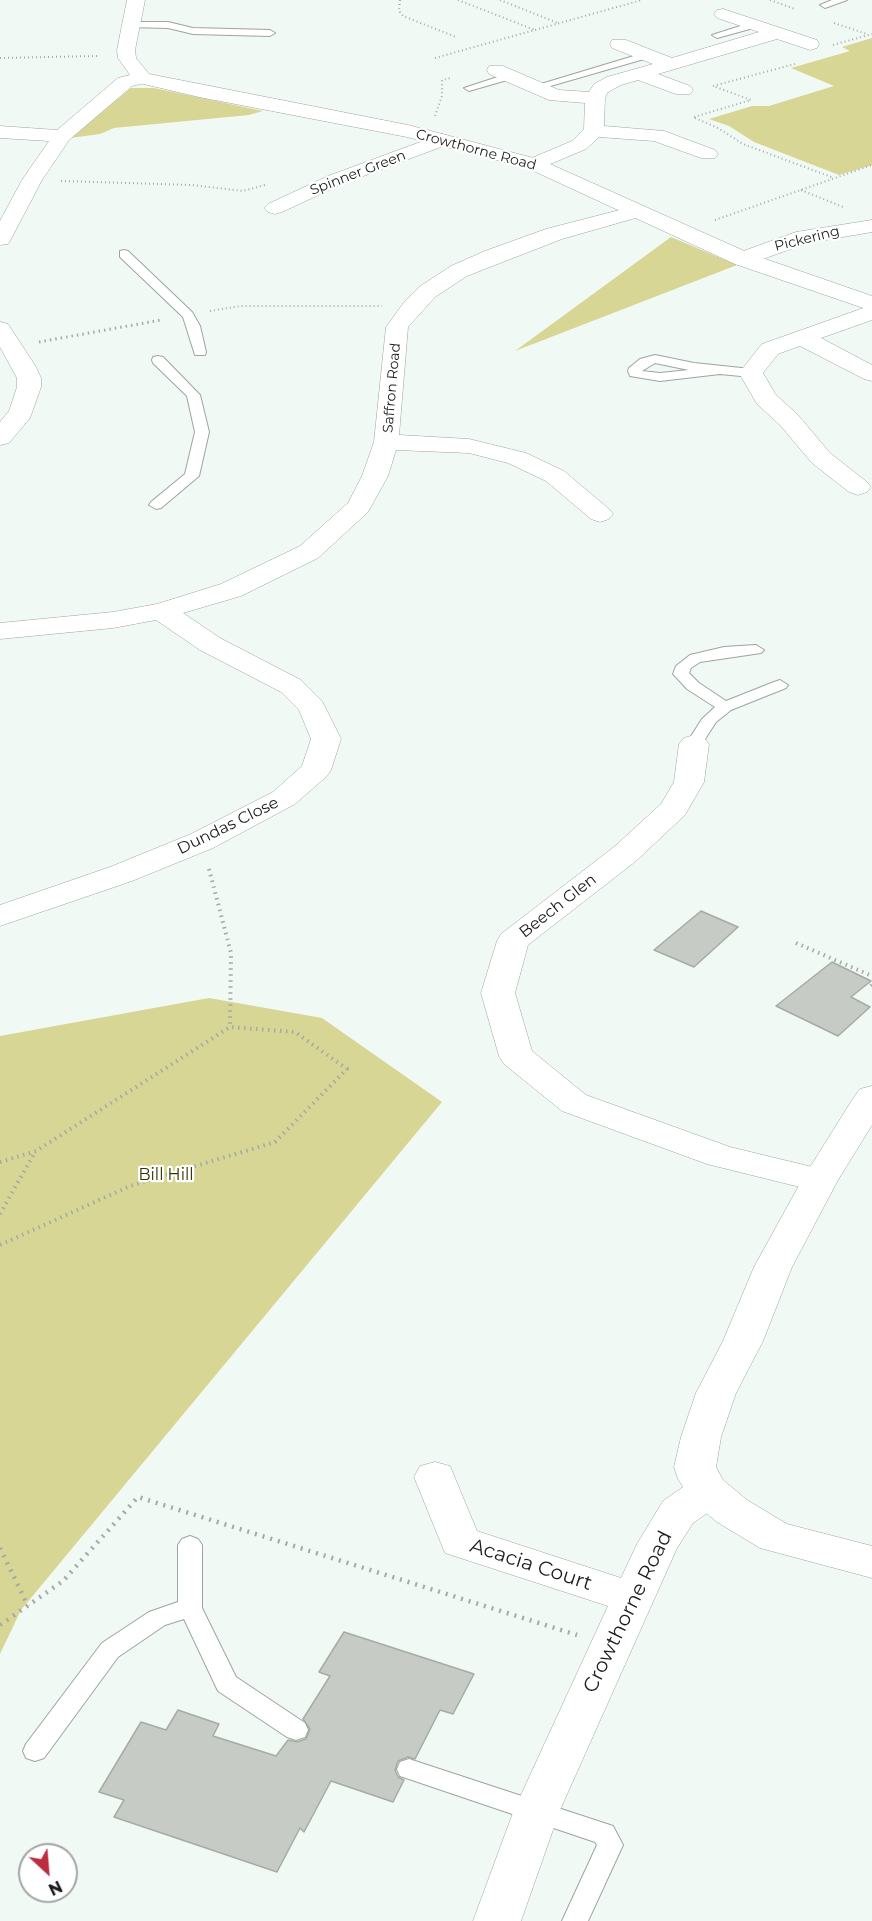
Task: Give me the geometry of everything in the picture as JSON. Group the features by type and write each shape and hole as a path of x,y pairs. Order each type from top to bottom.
{"street":[{"path":"2,235 32,180 62,136 125,82 142,78 127,58 136,0"},
{"path":"723,14 810,44"},
{"path":"534,164 579,145 594,131 595,98 602,88 614,81 777,33"},
{"path":"619,44 671,64"},
{"path":"503,73 556,96 595,98"},
{"path":"640,74 683,90"},
{"name":"Crowthorne Road","path":"142,78 442,140 534,164 743,259 872,304"},
{"path":"594,131 657,135 708,154"},
{"path":"0,132 62,136"},
{"name":"Spinner Green","path":"275,208 334,180 442,140"},
{"name":"Saffron Road","path":"0,631 113,620 161,611 231,590 309,552 359,507 375,476 387,442 397,327 413,306 427,292 459,271 493,256 554,234 639,211"},
{"name":"Pickering","path":"743,259 804,237 872,226"},
{"path":"818,482 851,482 822,458 789,420 766,399 752,373 770,349 872,312"},
{"path":"0,329 29,378 29,387 21,413 0,438"},
{"path":"802,338 872,374"},
{"path":"387,442 469,446 517,458 555,476 600,514"},
{"name":"Dundas Close","path":"0,916 121,874 202,842 284,798 316,770 326,739 312,707 291,686 210,644 161,611"},
{"name":"Beech Glen","path":"694,744 689,782 674,809 625,854 513,941 498,993 516,1056 574,1103 720,1156 820,1180"},
{"path":"872,1097 820,1180 773,1267 742,1341 716,1393 701,1437 695,1467 699,1479 708,1491 732,1511 775,1537 872,1562"},
{"name":"Acacia Court","path":"435,1477 460,1542 633,1598"},
{"name":"Crowthorne Road","path":"500,1920 537,1810 658,1544 678,1512 708,1491"}],"lane":[{"path":"825,5 842,0"},
{"path":"131,25 168,25 193,31 270,33"},
{"path":"717,35 753,25"},
{"path":"536,87 647,55"},
{"path":"469,88 503,73"},
{"path":"124,254 188,315 194,326 200,352"},
{"path":"156,505 192,476 202,432 193,395 158,360"},
{"path":"719,370 660,377 644,376 634,371 645,362 655,360 752,373"},
{"path":"725,707 693,686 681,674 684,666 695,658 724,651 756,650"},
{"path":"694,744 710,719 725,707 780,685"},
{"path":"190,1545 190,1608 227,1684 296,1730"},
{"path":"35,1751 110,1650 157,1618 190,1608"},
{"path":"410,1769 604,1834 610,1845 575,1921"}],"path":[{"path":"400,0 399,11 403,15 456,38"},
{"path":"458,0 535,30"},
{"path":"500,0 559,23"},
{"path":"435,58 642,0"},
{"path":"770,0 795,9"},
{"path":"824,19 868,35"},
{"path":"833,48 827,46 872,35"},
{"path":"0,58 98,56"},
{"path":"797,63 713,86 751,100 694,117 718,128 743,144 834,178"},
{"path":"681,232 872,165"},
{"path":"57,181 192,185 243,191 258,185 269,184"},
{"path":"38,342 241,306 413,306"},
{"path":"202,842 231,953 230,1027"},
{"path":"796,943 872,976"},
{"path":"0,1162 36,1151 230,1027 295,1032 347,1069 275,1142 130,1186 0,1245"},
{"path":"0,1214 36,1151"},
{"path":"0,1625 63,1581 138,1497 610,1646"},
{"path":"0,1548 28,1606"}],"green space":[{"path":"872,38 872,165 839,175 754,142 729,126 709,119 752,106 769,106 834,86 791,68 850,51 842,47"},
{"path":"131,88 154,88 263,111 249,115 114,128 100,134 70,138"},
{"path":"671,237 737,265 515,351"},
{"name":"Bill Hill","path":"209,998 322,1018 442,1102 21,1610 0,1654 0,1036"}],"building":[{"path":"701,911 738,927 694,967 654,950"},
{"path":"832,962 871,981 851,997 870,1007 838,1036 776,1006"},
{"path":"344,1632 474,1674 453,1714 440,1710 415,1759 408,1757 398,1761 395,1770 398,1777 404,1780 393,1802 331,1781 304,1832 300,1828 277,1872 114,1817 124,1800 99,1792 141,1722 166,1730 178,1710 219,1724 213,1736 276,1756 288,1740 297,1742 306,1739 310,1729 303,1719 330,1676 319,1672"}]}
